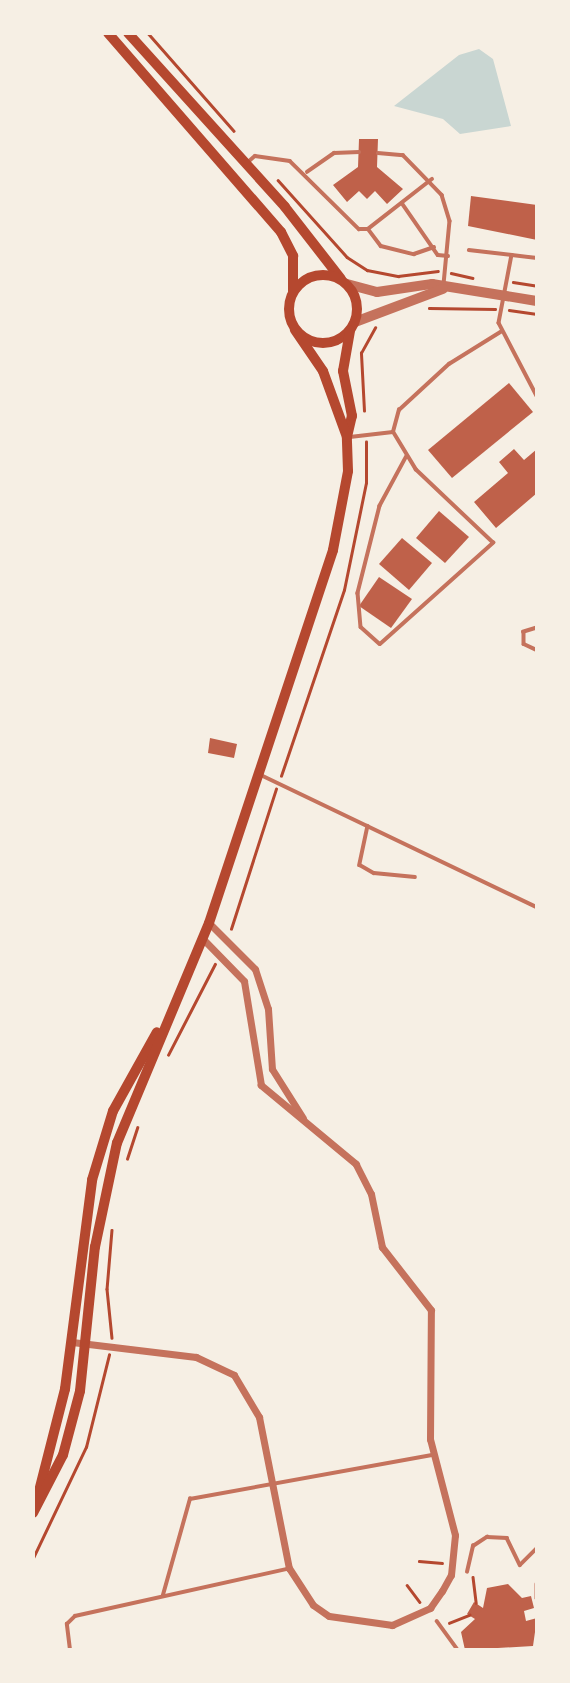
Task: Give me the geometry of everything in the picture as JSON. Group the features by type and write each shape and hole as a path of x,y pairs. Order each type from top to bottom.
{"main road":[{"path":"33,1512 63,1455 88,1343 106,1191 164,1021 209,923 333,550 348,471 346,437 323,371 295,330 288,311 293,291 293,256 281,232 108,33"},
{"path":"128,33 246,164 344,281 357,302 342,370 352,416 346,437"},
{"path":"293,291 309,277 344,281"},
{"path":"295,330 322,343 353,326"},
{"path":"33,1512 72,1342 80,1242 103,1140 126,1081 164,1021"}],"street":[{"path":"344,281 377,292 443,289 537,301"},
{"path":"353,326 443,289"},
{"path":"209,923 255,969 268,1009 272,1069 305,1122"},
{"path":"72,1342 196,1357 234,1375 253,1400 289,1568 313,1605 347,1624 392,1625 429,1608 451,1575 455,1554 433,1455 431,1310 382,1247 371,1194 356,1164 261,1085 244,981 203,939"}],"lane":[{"path":"306,172 334,153 359,152"},
{"path":"378,153 403,155 432,179 450,221 443,289"},
{"path":"246,164 255,156 290,161 306,172 349,223 369,229 381,246 414,254 434,247"},
{"path":"369,229 432,179"},
{"path":"402,203 434,247 448,256"},
{"path":"469,250 537,258"},
{"path":"512,255 502,309 502,331 537,396"},
{"path":"407,456 380,506 359,593 361,627 380,644 493,543 407,456 393,432 398,410 449,364 502,331"},
{"path":"346,437 393,432"},
{"path":"537,628 524,632 524,644 537,650"},
{"path":"259,774 537,907"},
{"path":"368,826 360,865 374,873 415,877"},
{"path":"163,1595 190,1499 272,1482 433,1455"},
{"path":"467,1572 473,1546 487,1536 507,1538 520,1565 537,1548"},
{"path":"70,1650 67,1624 75,1616 289,1568"},
{"path":"537,1584 537,1598"},
{"path":"437,1620 458,1650"}],"path":[{"path":"508,281 537,286"},
{"path":"425,308 502,309 537,314"}],"shaded area":[{"path":"479,49 493,59 511,126 460,134 443,119 394,106 459,55"}],"building":[{"path":"359,139 378,139 377,167 403,189 387,204 375,191 367,199 359,191 347,202 333,185 358,167"},
{"path":"471,196 537,205 537,240 468,226"},
{"path":"509,383 533,412 452,478 428,450"},
{"path":"514,449 524,460 537,449 537,493 496,528 474,502 508,473 499,462"},
{"path":"439,511 469,537 445,563 416,538"},
{"path":"402,538 432,563 409,590 379,564"},
{"path":"379,577 412,599 391,628 359,606"},
{"path":"210,738 237,744 234,758 208,753"},
{"path":"508,1584 522,1598 531,1596 534,1608 524,1611 526,1621 537,1618 533,1646 465,1650 461,1632 475,1619 467,1614 474,1602 483,1608 487,1588"}]}
